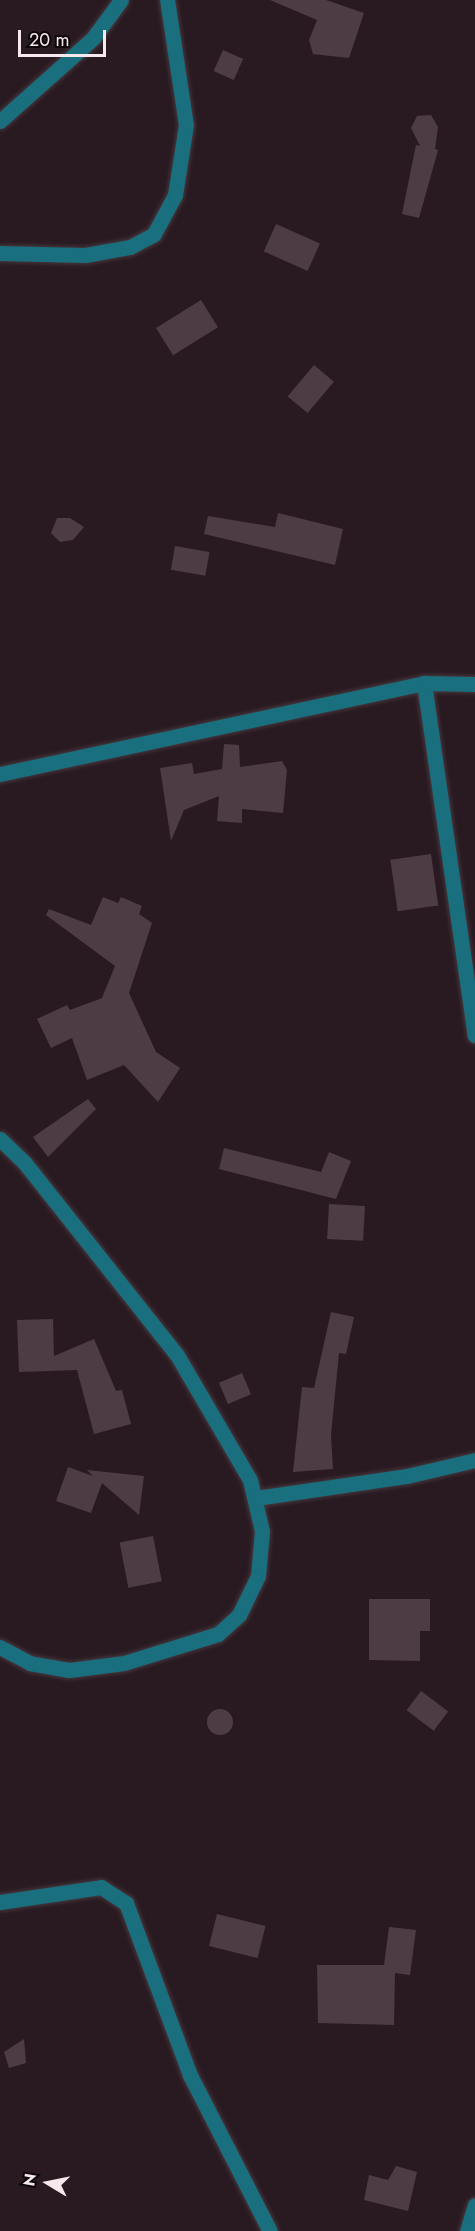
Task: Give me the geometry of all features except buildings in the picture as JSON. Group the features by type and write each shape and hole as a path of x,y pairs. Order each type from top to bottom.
{"street":[{"path":"0,121 93,38 121,0"},
{"path":"0,254 85,255 130,247 154,234 175,195 186,125 167,0"},
{"path":"0,774 424,683 475,684"},
{"path":"424,683 475,1035"},
{"path":"0,1139 24,1162 177,1355 256,1498 262,1531 258,1576 239,1615 218,1634 124,1662 69,1670 30,1663 0,1647"},
{"path":"256,1498 407,1476 475,1460"},
{"path":"0,1902 101,1887 126,1903 190,2075 270,2231"},
{"path":"467,2231 475,2205"}]}
